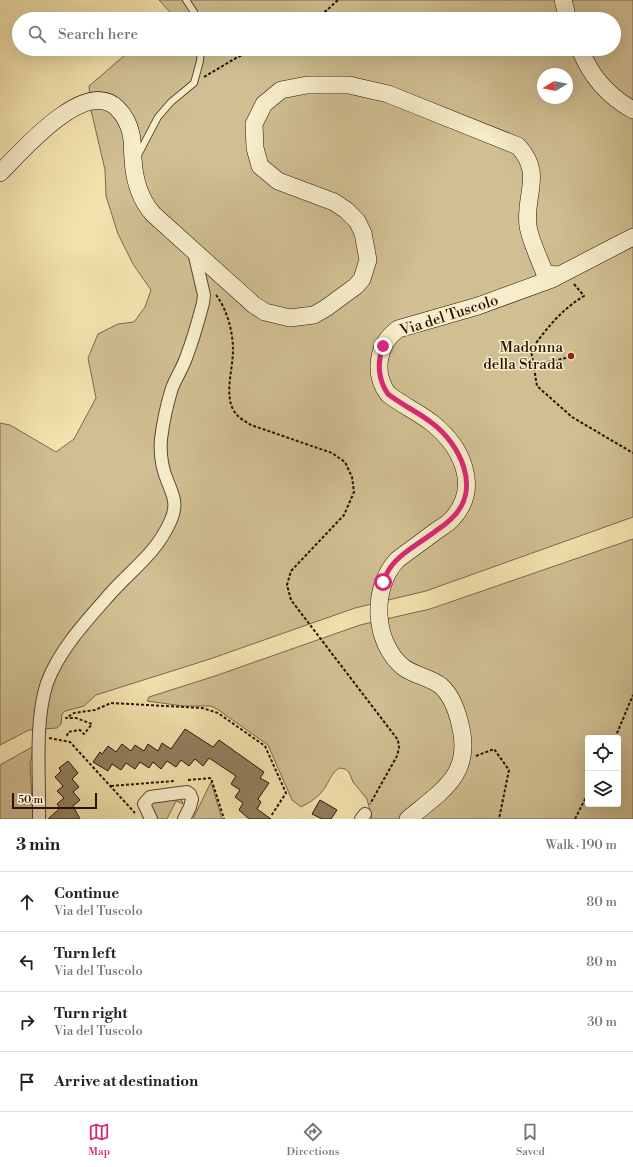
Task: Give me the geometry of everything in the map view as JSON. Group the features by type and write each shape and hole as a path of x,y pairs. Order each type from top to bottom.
{"street":[{"path":"563,0 566,12"},
{"path":"583,56 593,76 624,105 633,110"},
{"path":"0,173 65,113 81,104 101,100 107,101 116,107 127,121 132,135 136,184 147,207 194,252 254,305 265,312 290,318 314,315 348,293 362,279 368,260 363,233 357,221 346,210 334,202 278,182 260,166 256,148 254,124 264,104 281,90 306,85 349,85 388,94 518,146 530,163 532,176 527,211 528,228 545,274 555,277"},
{"name":"Via del Tuscolo","path":"408,819 453,779 462,761 464,747 458,715 452,702 442,687 429,678 415,674 404,667 388,647 378,614 383,582 389,569 397,560 452,519 460,508 467,483 466,468 454,447 432,423 388,394 381,381 379,364 380,354 387,340 398,329 478,306 533,286 555,277 633,237"},
{"path":"534,241 548,264 567,265 582,263"},
{"path":"533,286 538,264 534,241"},
{"path":"40,819 40,737 46,690 58,661 98,608 156,548 175,509 174,497 163,467 161,439 172,390 187,357 203,303 204,295 194,252"},
{"path":"151,819 144,804 150,797 187,792 190,794 192,799 184,819"}],"lane":[{"path":"186,0 194,12"},
{"path":"136,184 136,163 140,149 147,135 158,117 171,102 194,83 200,56"}],"path":[{"path":"324,12 338,0"},
{"path":"194,83 242,56"},
{"path":"555,277 576,284 584,296 572,303 546,329 531,350 537,386 566,411 633,453"},
{"path":"214,292 219,298 230,323 233,349 230,393 234,410 241,419 251,425 332,453 345,462 352,477 354,492 344,515 291,571 287,585 290,600 398,740 399,748 397,756 363,817"},
{"path":"534,365 566,358"},
{"path":"616,735 633,695"},
{"path":"67,736 68,732 80,730 84,734 92,724 76,718 66,718 74,713 95,710 111,703 202,708 218,713 265,746 286,793 271,816"},
{"path":"40,737 70,742 139,819"},
{"path":"462,761 494,749 509,770 499,819"},
{"path":"111,786 211,778 224,819"},
{"path":"575,819 585,798"}],"shaded area":[{"path":"159,0 633,0 633,517 426,591 355,608 210,659 96,695 84,706 65,711 62,714 61,724 57,728 29,730 0,745 0,423 10,425 56,452 74,439 96,398 88,358 98,334 118,324 134,322 145,307 151,290 133,264 118,234 106,196 105,170 91,110 89,86 124,56 621,56 621,12 170,12"},
{"path":"633,539 633,819 372,819 367,799 353,782 349,772 345,769 339,768 333,774 321,793 312,801 301,807 292,800 268,745 217,709 211,706 183,706 147,701 149,697 215,676 360,625 430,609"},
{"path":"34,746 30,763 33,819 0,819 0,765"},
{"path":"211,782 222,819 193,819"},
{"path":"178,798 183,804 176,801 167,819 154,819 149,802"}],"building":[{"path":"185,729 213,747 219,740 264,772 260,778 269,783 258,799 261,802 257,809 271,819 249,819 239,810 243,803 235,797 240,790 231,784 236,776 209,758 203,766 195,759 189,766 181,760 176,767 167,761 161,769 153,762 149,768 140,762 135,769 126,763 121,770 112,764 108,771 93,762 100,752 102,754 108,746 116,752 122,744 131,751 135,745 144,751 148,744 158,751 162,743 171,749"},
{"path":"68,761 78,773 72,779 79,787 73,792 80,800 73,806 80,819 48,819 60,808 57,804 64,798 57,791 63,786 55,777 61,771 59,768"},
{"path":"320,800 337,810 331,819 322,819 312,814"}],"place":[{"name":"Madonna della Strada","path":"571,356"}],"route":[{"path":"383,346 379,364 381,381 384,388 388,394 432,423 444,435 461,457 466,468 467,483 460,508 452,519 397,560 389,569 383,582"}]}
